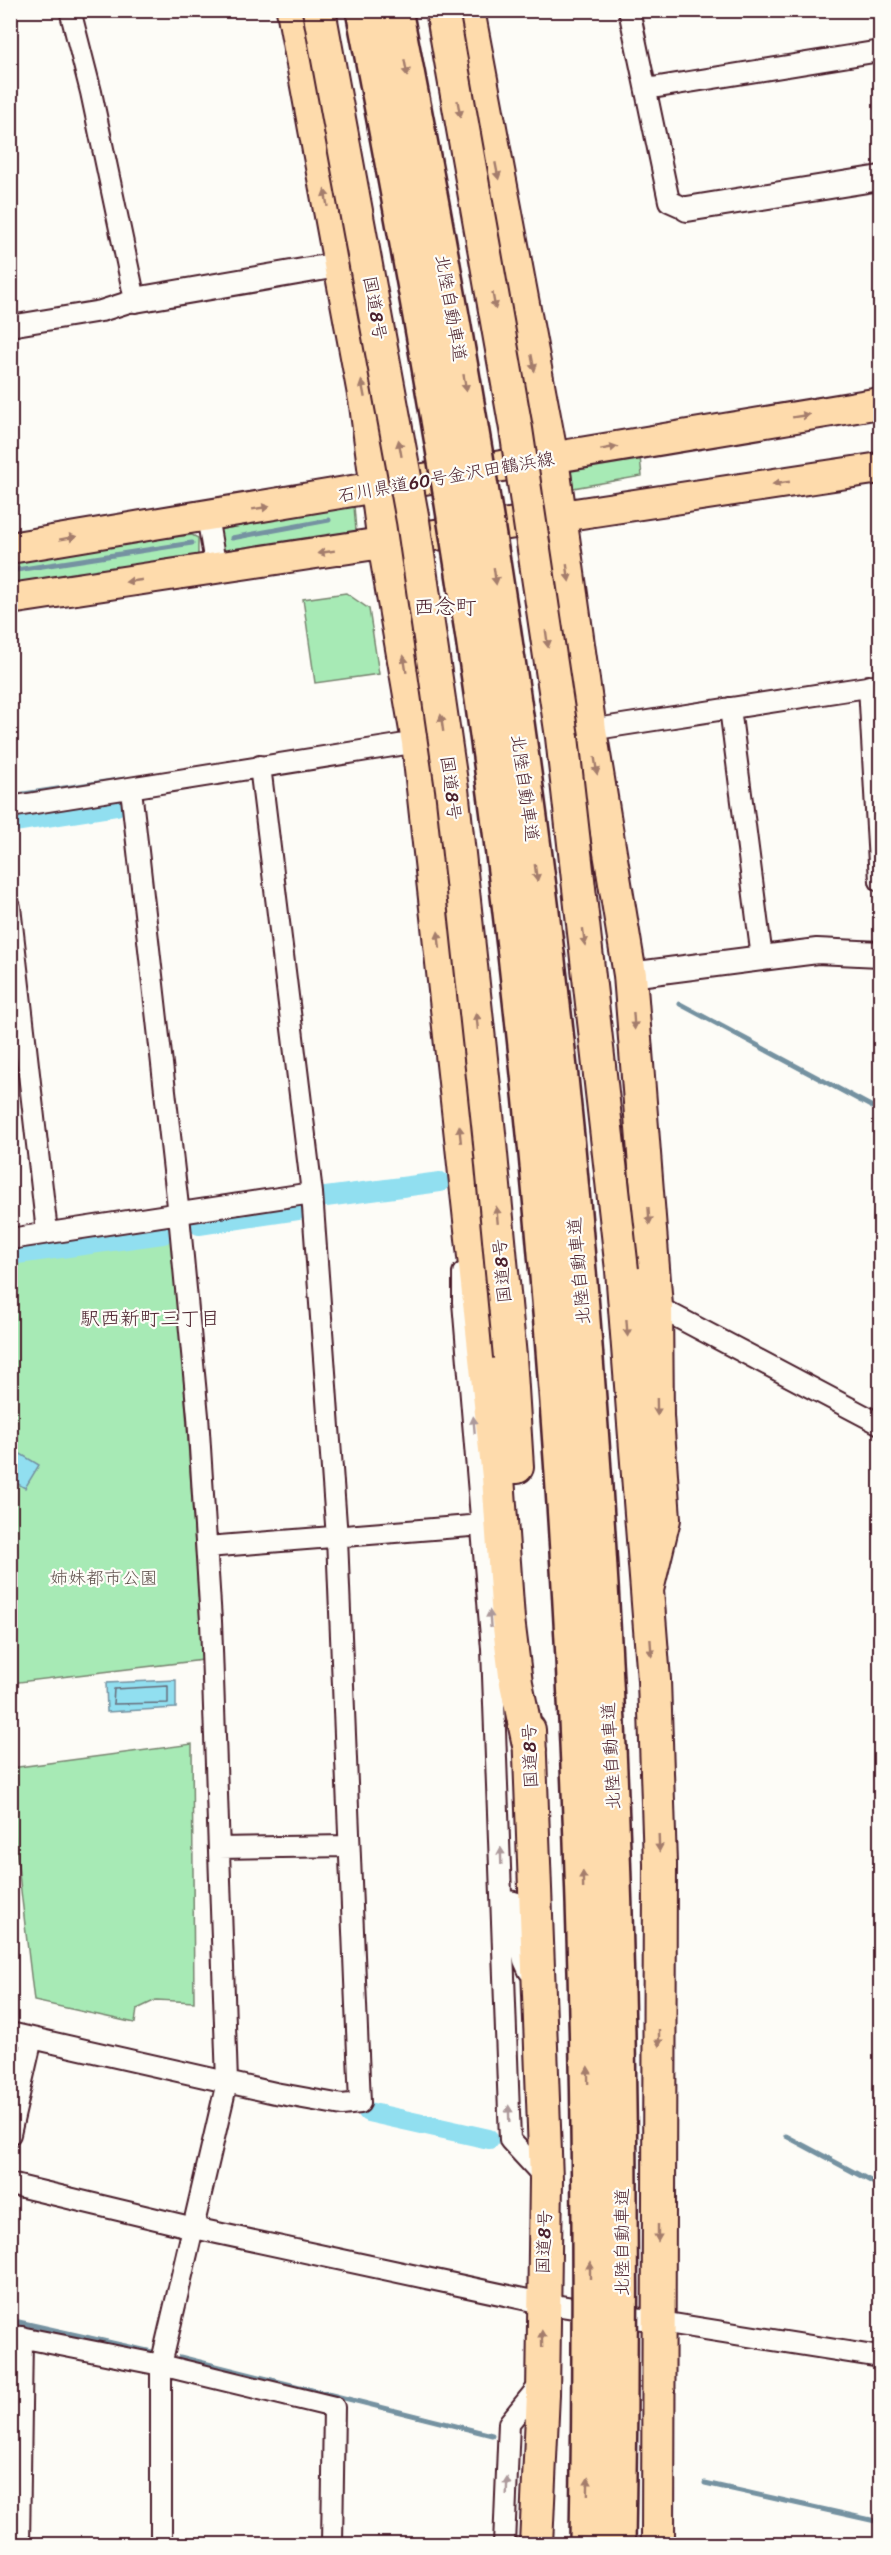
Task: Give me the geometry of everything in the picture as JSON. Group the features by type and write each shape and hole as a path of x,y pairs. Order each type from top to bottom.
{"highway":[{"path":"293,10 338,265 366,405 384,543 418,742 498,1477 516,1683 530,1750"},
{"name":"国道8号","path":"319,10 413,521 452,789 489,1133 510,1357 520,1508 546,2179 542,2303 543,2381 536,2544"},
{"name":"北陸自動車道","path":"363,10 443,440 480,681 510,918 554,1350 570,1580 582,1837 590,2257 586,2544"},
{"name":"北陸自動車道","path":"394,10 432,200 474,435 510,677 538,885 566,1131 586,1350 604,1606 614,1818 621,2104 622,2356 618,2544"},
{"path":"442,10 516,429 562,737 622,1270 654,1680 660,1864 658,2544"},
{"path":"468,10 552,459 558,515 590,730 630,975 656,1306 657,1416 664,1519 647,1590"}],"main road":[{"name":"石川県道60号金沢田鶴浜線","path":"10,548 376,489 880,403"},
{"path":"10,599 880,468"}],"street":[{"path":"70,10 91,92 135,300"},
{"path":"629,10 669,201 687,209 880,178"},
{"path":"646,89 880,51"},
{"path":"10,326 101,311 135,300 338,265"},
{"path":"207,516 216,569"},
{"path":"590,730 875,686 880,881"},
{"path":"729,708 762,958"},
{"path":"10,807 418,742"},
{"path":"10,2033 227,2082 342,2105 360,2103 337,1538 312,1193 260,766"},
{"path":"131,789 179,1215 207,1547 227,2082 161,2365 161,2544"},
{"path":"10,907 47,1232"},
{"path":"630,975 817,951 880,954"},
{"path":"465,1183 463,1302 492,1649 510,2140 546,2179"},
{"path":"10,1239 312,1193"},
{"path":"656,1306 880,1424"},
{"path":"207,1547 483,1525"},
{"path":"492,1649 516,1683"},
{"path":"219,1848 349,1846"},
{"path":"503,1901 514,1902 524,1960 537,1990"},
{"path":"10,2134 32,2038"},
{"path":"10,2184 194,2228 542,2303 880,2357"},
{"path":"19,2544 16,2336 161,2365 334,2407 332,2544"},
{"path":"504,2544 509,2423 543,2381"}],"green space":[{"path":"640,457 642,476 573,488 571,469"},
{"path":"354,506 356,531 222,551 217,530"},
{"path":"192,535 198,538 198,554 194,558 11,585 11,556"},
{"path":"346,593 369,609 379,674 315,683 303,599"},
{"name":"姉妹都市公園","path":"174,1237 203,1660 11,1683 10,1260"},
{"path":"192,1744 194,2002 156,2000 137,2009 135,2023 34,2001 11,1806 11,1768"}],"water":[{"path":"19,1453 39,1465 25,1488 11,1480 11,1467"},
{"path":"176,1680 176,1708 107,1712 106,1683"}],"waterway":[{"path":"232,538 329,520"},
{"path":"10,571 192,543"},
{"path":"10,796 125,779"},
{"path":"14,822 116,806"},
{"path":"680,1004 880,1111"},
{"path":"318,1198 440,1182"},
{"path":"199,1225 298,1210"},
{"path":"10,1255 163,1234"},
{"path":"368,2112 489,2139"},
{"path":"786,2136 880,2186"},
{"path":"10,2320 152,2352"},
{"path":"180,2357 492,2435"},
{"path":"705,2483 880,2522"}],"district":[{"name":"西念町","path":"445,607"},
{"name":"駅西新町三丁目","path":"150,1318"}]}
